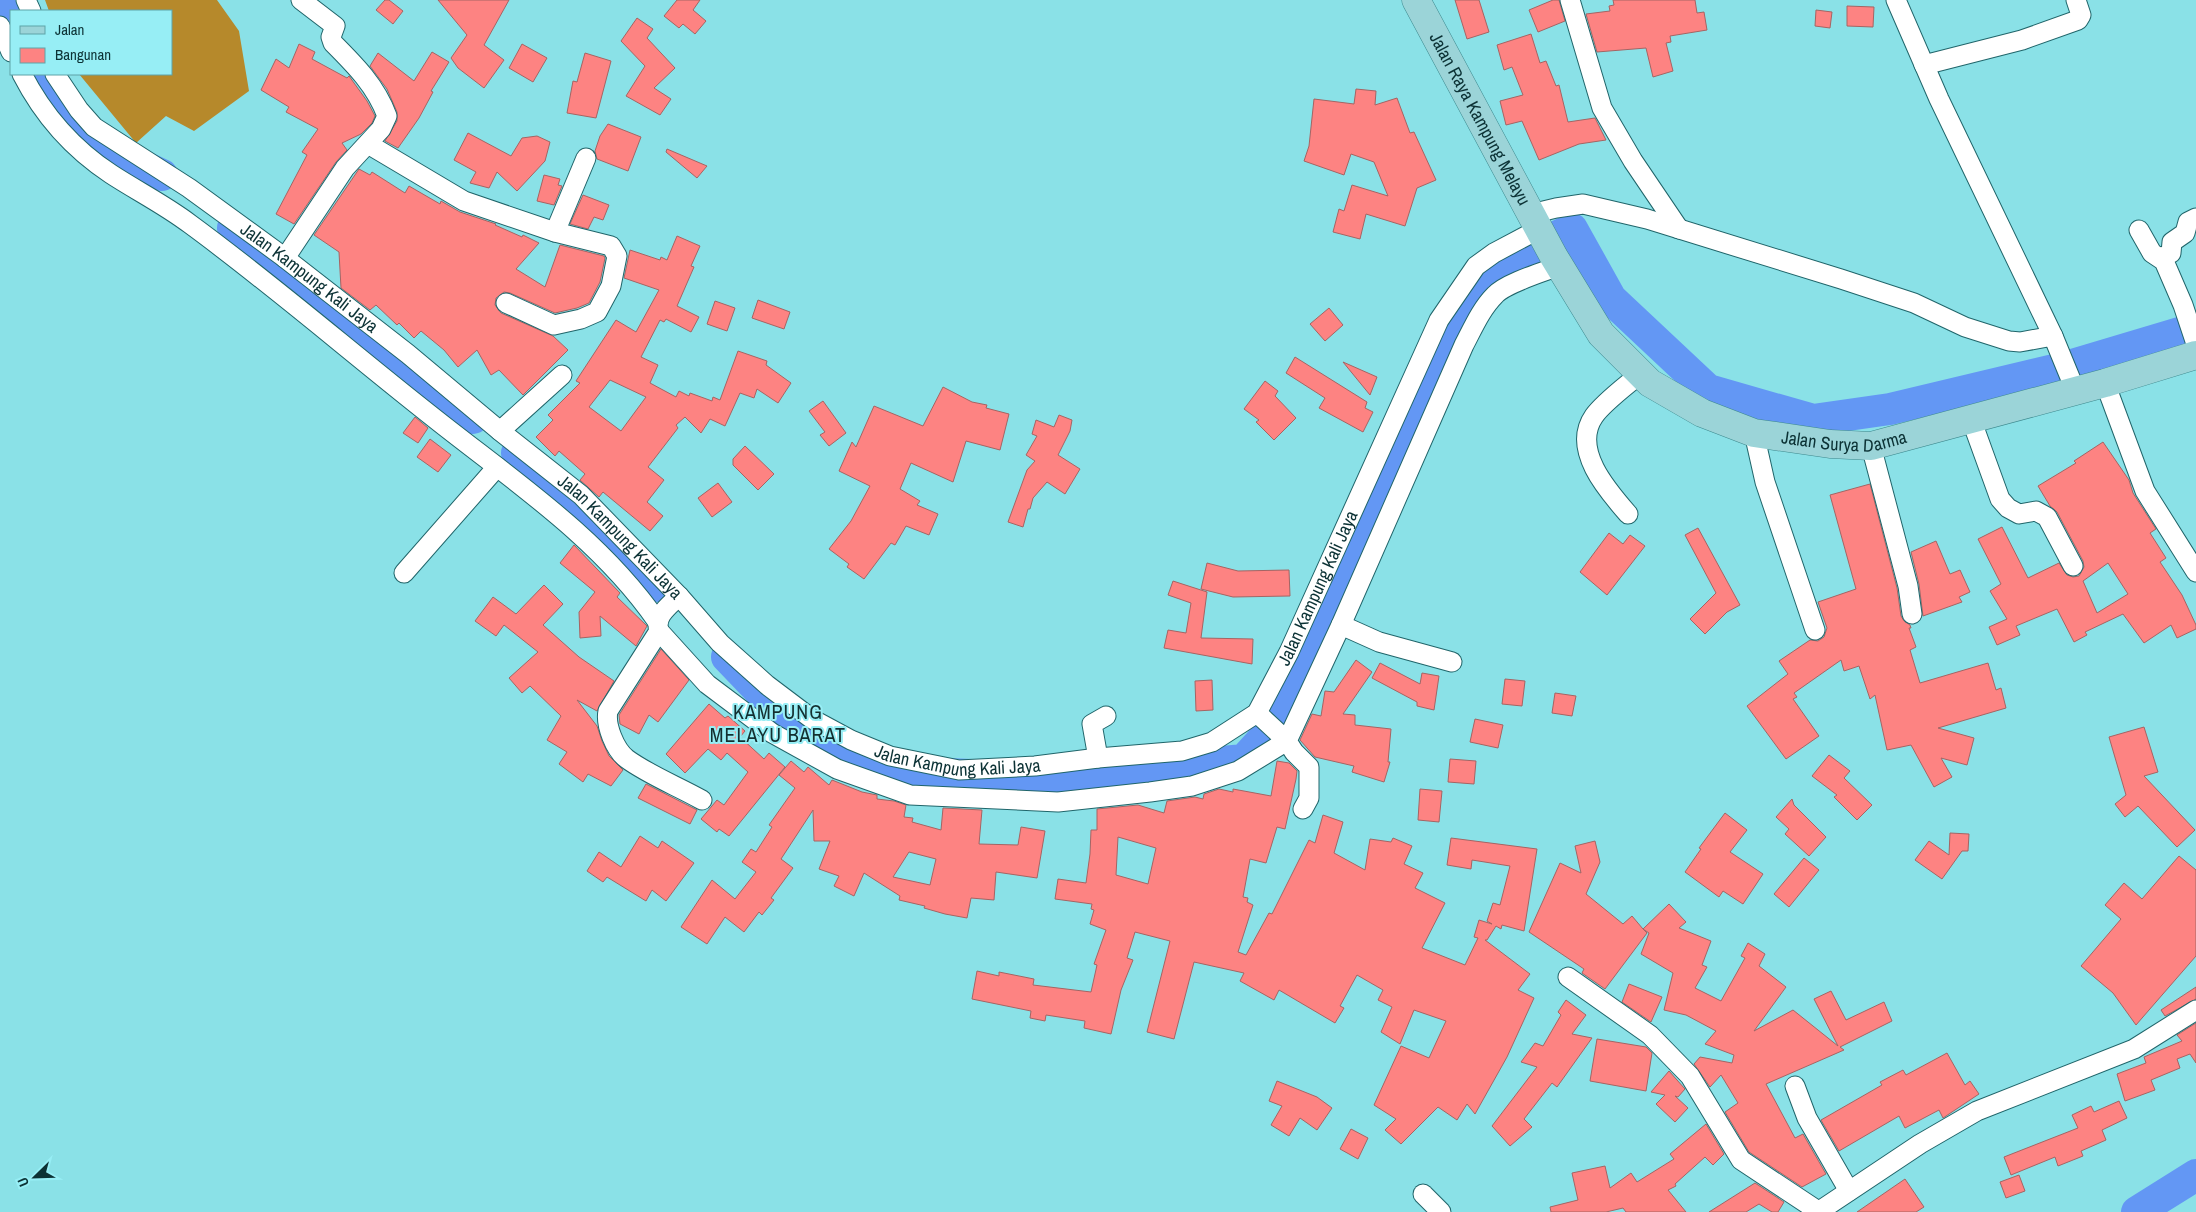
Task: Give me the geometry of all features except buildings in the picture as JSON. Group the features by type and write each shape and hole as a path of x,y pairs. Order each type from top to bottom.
{"main road":[{"name":"Jalan Raya Kampung Melayu","path":"1416,0 1545,241"},
{"name":"Jalan Surya Darma","path":"1545,241 1601,334 1640,374 1650,383 1702,413 1754,433 1830,444 1871,446 1971,419 2074,388 2105,384 2196,355"}],"street":[{"path":"264,280 345,168 386,122 387,116 365,76 333,43 331,37 335,26 331,21 301,0"},
{"path":"1570,0 1602,108 1633,161 1678,229"},
{"path":"1896,0 1979,185 2062,355 2074,388"},
{"path":"1924,65 2022,40 2078,20 2081,15 2076,0"},
{"path":"0,26 10,50"},
{"path":"23,75 30,89 62,134 76,147 110,174 189,223 264,280 597,548 636,591 707,684 772,733 836,769 910,795 1058,802 1192,786 1238,770 1283,736 1296,720 1341,625 1464,345 1484,309 1496,294 1524,279 1545,241 1556,208 1583,204 1647,219 1914,303 1965,327 2009,341 2020,342 2053,336"},
{"name":"Jalan Kampung Kali Jaya","path":"56,75 79,110 94,127 189,188 408,354 500,431 581,495 720,643 767,685 812,719 851,740 890,756 959,770 1035,766 1098,758 1182,751 1212,742 1260,714 1439,320 1476,266 1494,253 1545,241"},
{"path":"368,144 464,201 555,232 611,246 617,256 611,286 597,312 582,319 554,325 506,303"},
{"path":"555,232 586,158"},
{"path":"2161,258 2171,253 2171,244 2185,233 2188,222 2196,218"},
{"path":"2139,230 2152,253 2161,258 2183,305 2196,343"},
{"path":"1628,514 1603,485 1586,446 1590,424 1595,415 1640,374"},
{"path":"500,431 562,375"},
{"path":"2105,384 2145,491 2196,572"},
{"path":"1971,419 2000,499 2008,508 2019,514 2036,511 2047,517 2073,566"},
{"path":"1754,433 1764,482 1815,630"},
{"path":"1871,446 1908,586 1912,614"},
{"path":"404,573 497,467"},
{"path":"677,599 659,623 608,711 606,718 614,742 625,758 702,800"},
{"path":"1341,625 1379,642 1452,662"},
{"path":"1260,714 1283,736 1294,752 1309,767 1309,798 1303,809"},
{"path":"1098,758 1092,724 1106,716"},
{"path":"1568,977 1650,1035 1690,1076 1741,1160 1818,1212 1920,1144 1977,1111 2134,1049 2196,1010"},
{"path":"1795,1086 1807,1118 1849,1191"},
{"path":"1423,1194 1441,1212"}],"shaded area":[{"path":"45,0 217,0 239,31 249,91 194,131 166,116 136,143 80,75 172,75 172,10 49,10"}],"waterway":[{"path":"0,5 10,29"},
{"path":"30,75 100,146 162,175"},
{"path":"233,228 330,307 473,418"},
{"path":"727,657 773,705 894,772 1050,778 1244,760 1284,716 1446,330 1502,264 1572,229 1611,299 1708,390 1813,420 1890,409 2062,368 2196,328"},
{"path":"517,453 658,586"},
{"path":"2137,1212 2196,1175"}],"district":[{"name":"KAMPUNG MELAYU BARAT","path":"778,724"}]}
